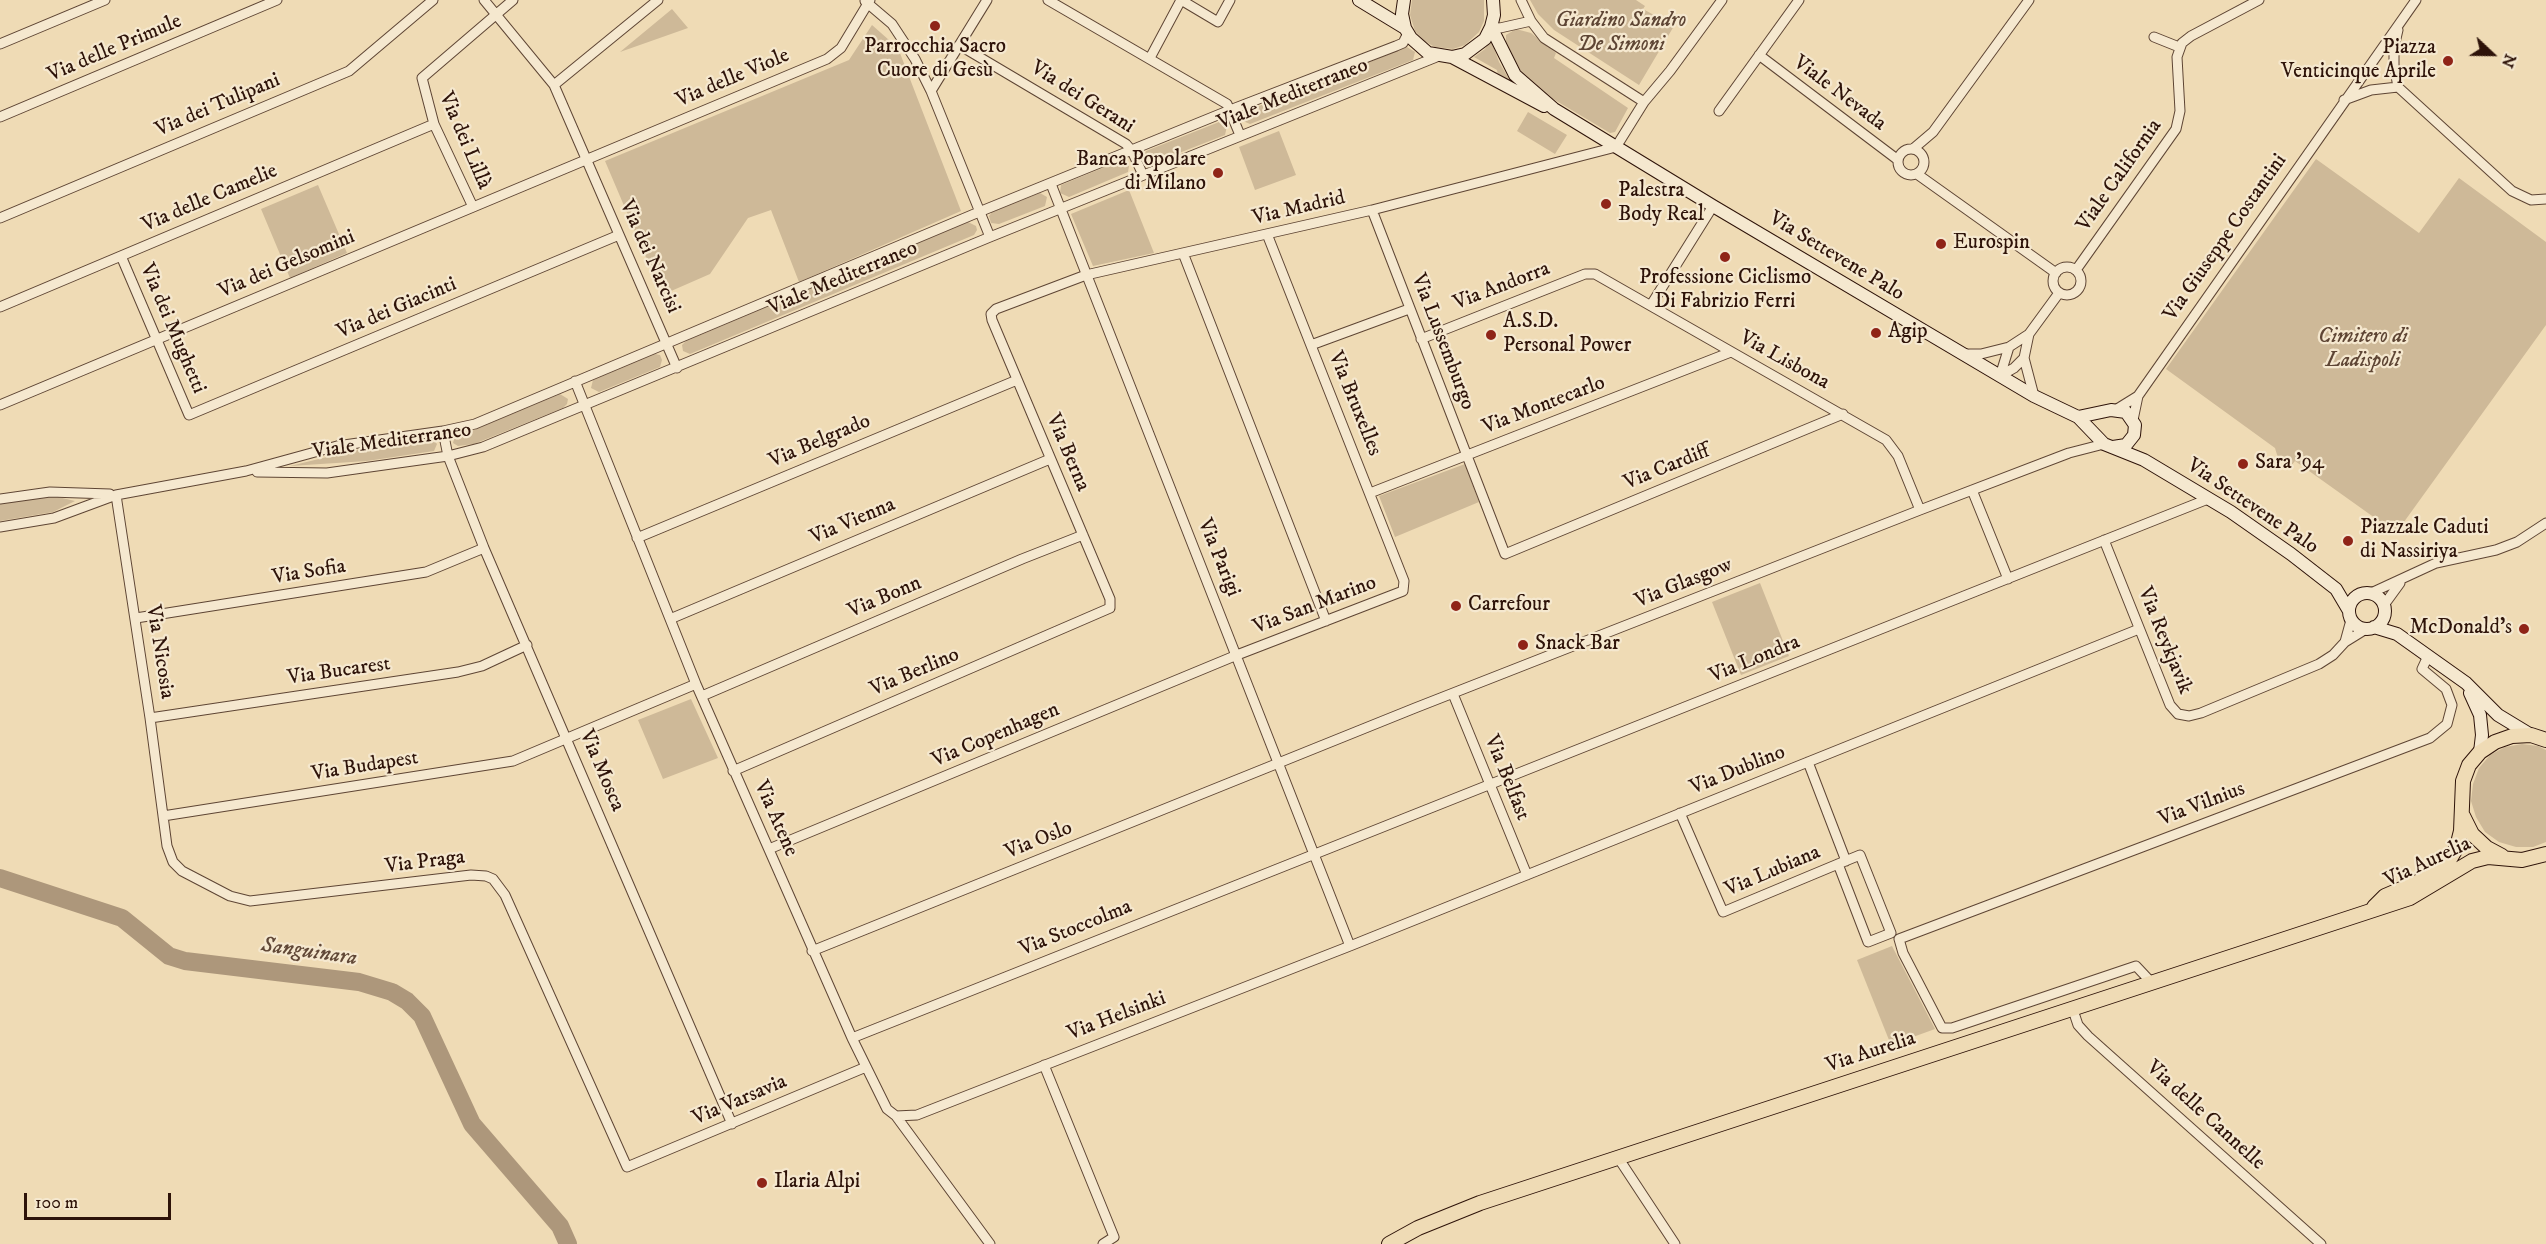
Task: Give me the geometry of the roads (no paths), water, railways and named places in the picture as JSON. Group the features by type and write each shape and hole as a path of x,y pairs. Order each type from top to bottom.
{"main road":[{"path":"2480,752 2495,742 2512,736 2530,735 2546,740"},
{"name":"Via Aurelia","path":"2371,911 2384,897 2421,882 2446,864 2459,842 2463,816 2461,799 2463,781 2469,765 2480,752"},
{"name":"Via Aurelia","path":"2463,816 2472,834 2487,848 2505,857"},
{"name":"Via Aurelia","path":"1389,1244 1418,1228 1461,1210 2410,898 2472,861 2488,857 2522,860 2546,854"}],"street":[{"path":"0,44 105,0"},
{"name":"Via delle Primule","path":"0,117 277,0"},
{"name":"Via dei Tulipani","path":"0,218 349,71 434,0"},
{"name":"Via dei Narcisi","path":"484,0 554,85 677,368"},
{"path":"496,14 513,0"},
{"path":"554,85 658,0"},
{"path":"931,91 987,0"},
{"path":"1048,0 1227,104 1240,135"},
{"path":"1150,58 1181,0 1218,22 1230,0"},
{"path":"1359,0 1407,31 1419,46 1439,56 1452,57 1465,54 1485,39 1499,0"},
{"path":"1404,0 1402,14 1407,31"},
{"path":"1492,23 1493,0"},
{"path":"1521,0 1531,21 1544,38 1644,102"},
{"path":"1616,147 1644,102 1670,71 1722,0"},
{"path":"1719,111 1799,0"},
{"path":"1933,132 1924,162 1917,174 1911,176 1902,173 1898,160 1901,153 1913,149 1933,132 2030,0"},
{"path":"2154,37 2179,47 2191,36 2259,0"},
{"name":"Via Giuseppe Costantini","path":"2138,396 2416,0"},
{"path":"868,1 903,38 931,91 990,237"},
{"name":"Via delle Viole","path":"588,160 830,58 841,48 868,1"},
{"name":"Via dei Lillà","path":"473,207 434,123 422,78 496,14"},
{"path":"1492,23 1500,27 1531,21"},
{"name":"Via Settevene Palo","path":"1492,23 1515,75 1554,109 2034,396 2078,417 2105,442 2144,460 2208,499 2291,554 2336,589 2358,595 2371,593 2381,600 2397,634"},
{"path":"2399,24 2394,47 2398,87 2512,191 2531,200 2546,199"},
{"name":"Viale Mediterraneo","path":"0,527 54,518 116,495 246,471 337,446 443,431 475,424 979,212 1230,110 1396,46 1403,43 1407,31"},
{"name":"Via dei Gerani","path":"959,45 1126,144 1132,150 1143,175"},
{"name":"Viale California","path":"2076,270 2176,129 2180,111 2177,60 2179,47"},
{"name":"Viale Mediterraneo","path":"246,471 327,473 448,456 483,447 990,237 1439,56"},
{"name":"Viale Nevada","path":"1759,56 1898,160"},
{"name":"Via Settevene Palo","path":"1452,57 1534,103 1554,109"},
{"path":"2344,100 2371,90 2398,87"},
{"name":"Via delle Camelie","path":"0,307 434,123"},
{"name":"Via Madrid","path":"992,313 1000,307 1086,275 1372,210 1616,147"},
{"path":"1913,149 1918,151 1935,187"},
{"name":"Via dei Gelsomini","path":"0,405 588,160"},
{"path":"1917,174 2056,273"},
{"name":"Via Parigi","path":"1051,184 1350,946"},
{"path":"1651,305 1713,206"},
{"name":"Via Lussemburgo","path":"1372,210 1505,554"},
{"name":"Via Bruxelles","path":"1267,234 1370,493 1404,581 1404,588"},
{"name":"Via dei Giacinti","path":"189,415 619,235"},
{"path":"1183,253 1326,621"},
{"name":"Via dei Mughetti","path":"121,256 189,415"},
{"path":"2063,268 2076,270 2081,278 2079,290 2071,295 2059,293 2054,285 2056,273 2063,268"},
{"name":"Via Andorra","path":"1421,339 1585,274 1597,275"},
{"name":"Via Lisbona","path":"1597,275 1884,439 1893,447 1920,510"},
{"path":"1964,354 1981,354 2009,347 2029,334 2059,293"},
{"path":"1311,345 1410,309"},
{"name":"Via Berna","path":"992,313 992,320 1110,599 1110,607"},
{"path":"2029,334 2024,358 2034,396"},
{"path":"2000,376 2009,347"},
{"name":"Via Montecarlo","path":"1370,493 1731,352"},
{"path":"2000,376 2014,368 2024,358"},
{"name":"Via Belgrado","path":"637,538 1017,380"},
{"name":"Via Atene","path":"575,381 733,771 812,951 885,1107 896,1116 990,1244"},
{"path":"2134,435 2126,445 2105,442 2098,420 2111,410 2138,396"},
{"path":"2138,396 2133,420 2134,435 2144,460"},
{"path":"2078,417 2111,410 2126,412 2133,420"},
{"name":"Via Cardiff","path":"1505,554 1843,414"},
{"name":"Via Mosca","path":"443,431 448,456 484,548 732,1124"},
{"name":"Via Glasgow","path":"1279,764 1920,510 2069,453 2105,442"},
{"name":"Via Vienna","path":"670,619 1050,459"},
{"path":"1972,490 2008,579"},
{"name":"Viale Mediterraneo","path":"0,499 50,492 116,495"},
{"name":"Via Nicosia","path":"116,495 164,816"},
{"name":"Via Londra","path":"1314,854 2208,499"},
{"path":"2371,593 2436,562 2496,550 2517,542 2546,523"},
{"name":"Via Bonn","path":"702,696 1083,535"},
{"name":"Via Reykjavik","path":"2104,540 2172,710 2183,716 2201,713 2319,664 2345,642 2370,628"},
{"name":"Via Sofia","path":"136,618 423,573 484,548"},
{"path":"2370,628 2382,621 2385,608 2395,588 2410,573"},
{"name":"Via San Marino","path":"1237,655 1399,594 1404,588"},
{"name":"Via Settevene Palo","path":"2336,589 2360,628 2397,634 2466,683 2498,715 2530,735"},
{"path":"2345,642 2351,602 2358,595"},
{"name":"Via Berlino","path":"733,771 1105,612 1110,607"},
{"name":"Via Dublino","path":"1350,946 2139,629"},
{"name":"Via Bucarest","path":"150,718 458,672 476,668 527,645"},
{"name":"Via Copenhagen","path":"769,849 1237,655"},
{"name":"Via Vilnius","path":"1899,939 2430,738 2447,724 2452,705 2446,689 2422,669 2428,656"},
{"path":"2466,683 2480,715 2482,735 2480,752"},
{"name":"Via Budapest","path":"164,816 508,763 696,684"},
{"name":"Via Belfast","path":"1453,694 1527,875"},
{"name":"Via Lubiana","path":"1680,813 1723,912 1842,863 1808,762"},
{"name":"Via Oslo","path":"812,951 1279,764"},
{"name":"Via Praga","path":"164,816 167,846 176,866 192,878 230,896 245,900 260,901 471,875 493,879 505,895 627,1167"},
{"name":"Via Stoccolma","path":"852,1038 1314,854"},
{"path":"1891,933 1868,942 1842,863 1860,855 1891,933 1899,939 1903,953 1942,1028 1952,1028 2136,966 2152,983"},
{"name":"Via Helsinki","path":"896,1116 917,1115 1350,946"},
{"name":"Via delle Cannelle","path":"2073,1010 2078,1024 2088,1036 2321,1244"},
{"path":"1044,1065 1114,1237 1103,1244"},
{"name":"Via Varsavia","path":"627,1167 866,1067"},
{"path":"1619,1159 1675,1244"}],"waterway":[{"name":"Sanguinara","path":"0,878 122,918 169,956 185,961 359,982 392,992 407,1001 422,1016 472,1124 560,1226 568,1244"}],"place":[{"name":"Parrocchia Sacro Cuore di Gesù","path":"935,26"},
{"name":"Piazza Venticinque Aprile","path":"2448,61"},
{"name":"Banca Popolare di Milano","path":"1218,173"},
{"name":"Palestra Body Real","path":"1606,204"},
{"name":"Eurospin","path":"1941,244"},
{"name":"Professione Ciclismo Di Fabrizio Ferri","path":"1725,257"},
{"name":"Agip","path":"1876,333"},
{"name":"A.S.D. Personal Power","path":"1491,335"},
{"name":"Sara '94","path":"2243,464"},
{"name":"Piazzale Caduti di Nassiriya","path":"2348,541"},
{"name":"Carrefour","path":"1456,606"},
{"name":"McDonald's","path":"2524,629"},
{"name":"Snack Bar","path":"1523,645"},
{"name":"Ilaria Alpi","path":"762,1183"}],"park label":[{"name":"Giardino Sandro De Simoni","path":"1621,34"},
{"name":"Cimitero di Ladispoli","path":"2363,350"}]}
